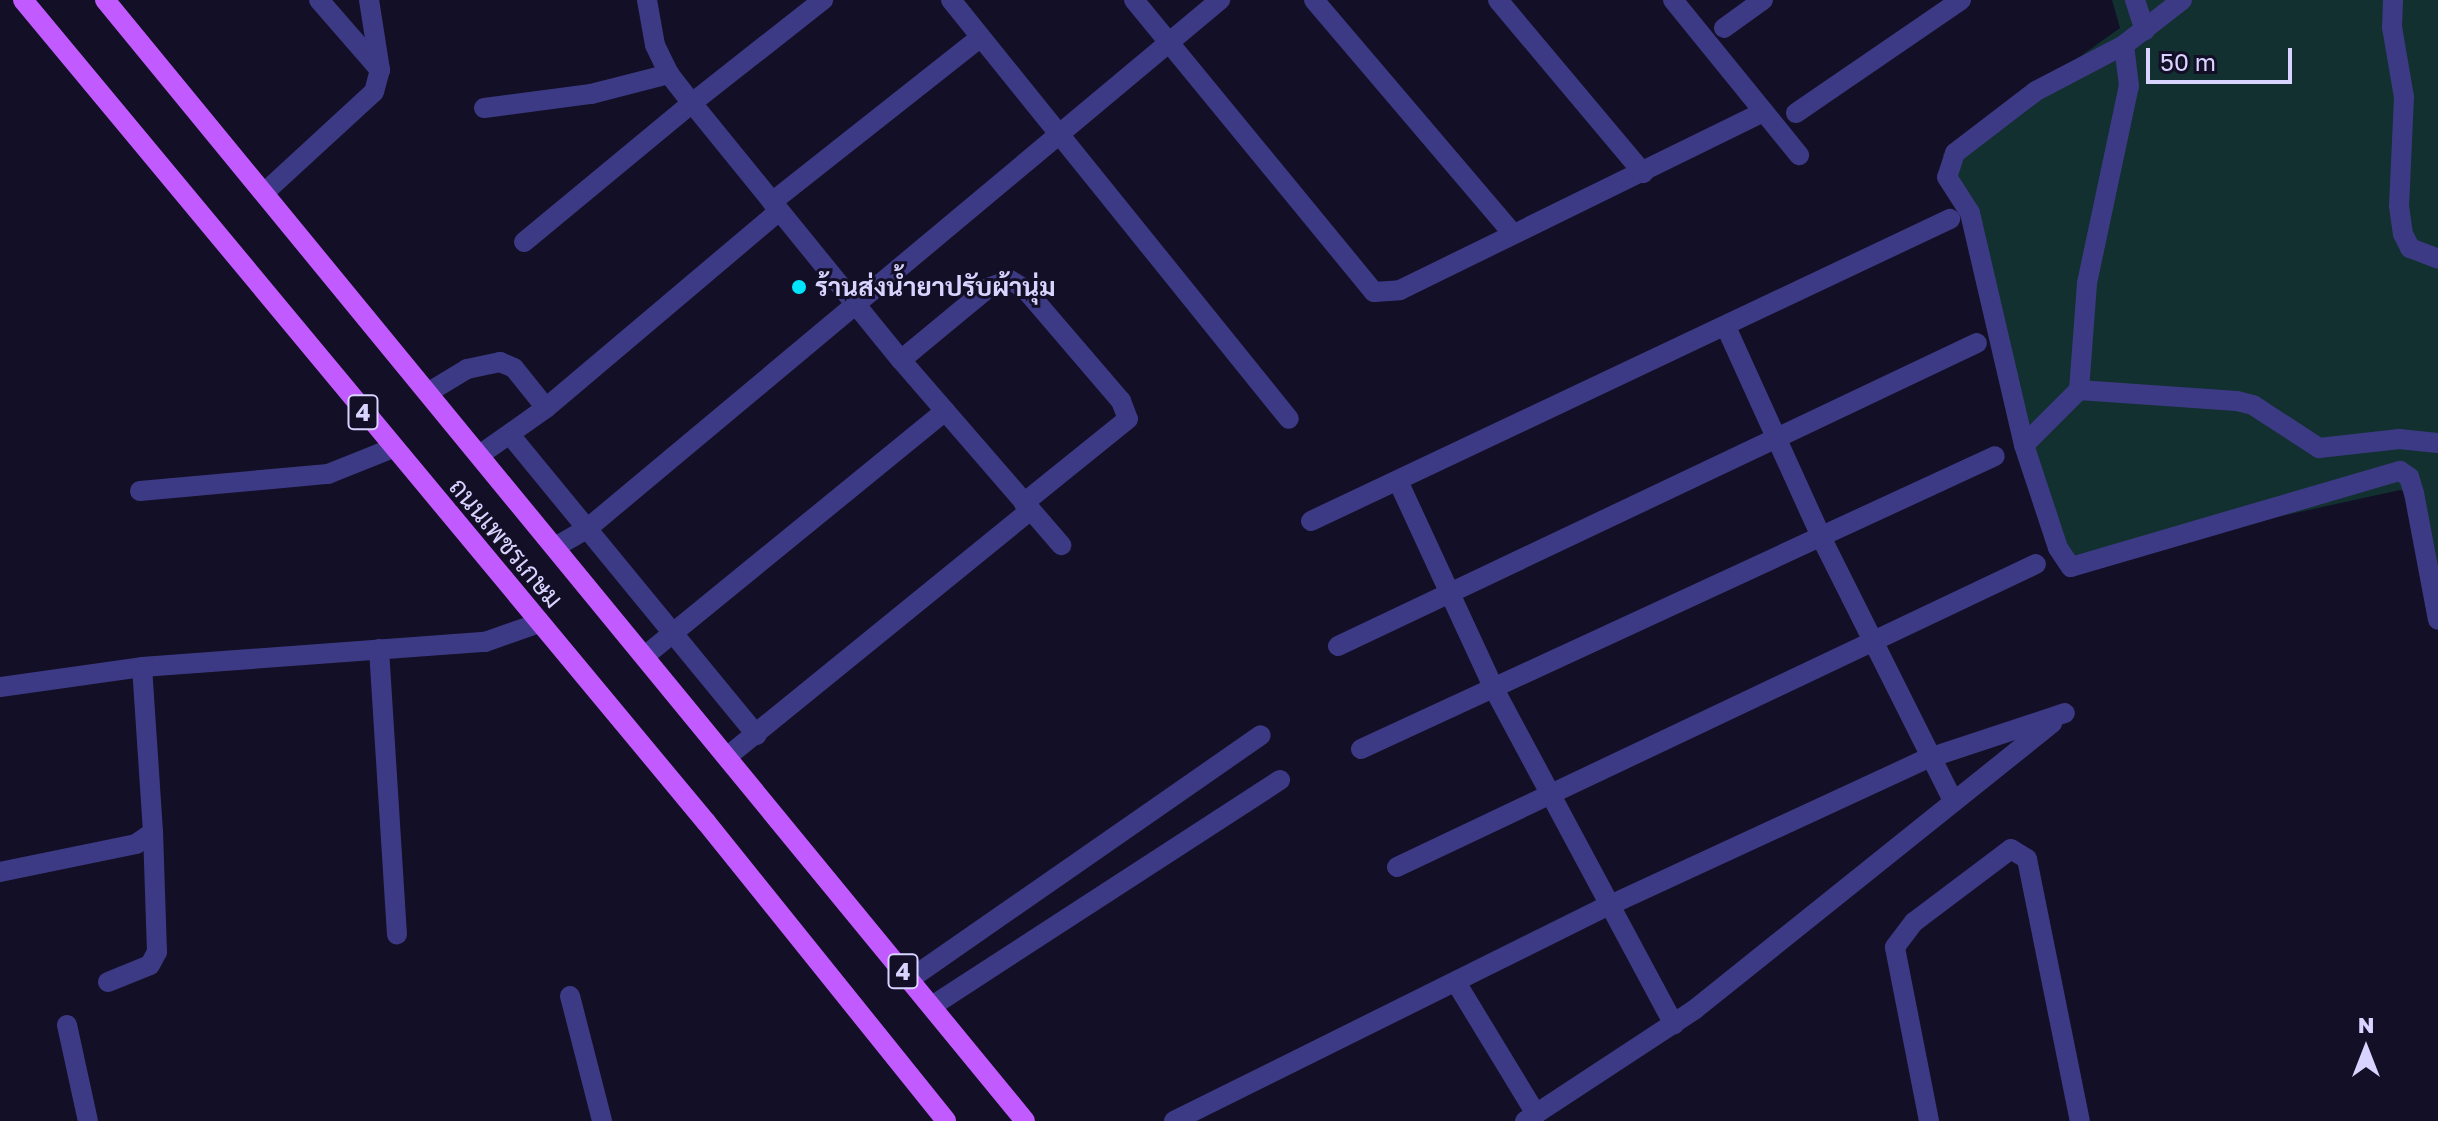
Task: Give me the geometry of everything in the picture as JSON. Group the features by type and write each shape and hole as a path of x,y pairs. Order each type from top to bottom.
{"main road":[{"name":"ถนนเพชรเกษม","path":"23,0 706,822 946,1121"},
{"name":"ถนนเพชรเกษม","path":"105,0 557,546 1025,1121"}],"street":[{"path":"319,0 380,70"},
{"path":"264,193 374,92 380,70 369,0"},
{"path":"647,0 655,45 669,74 901,360 1061,545"},
{"path":"524,242 823,0"},
{"path":"951,0 1055,135 1289,419"},
{"path":"1134,0 1374,292 1400,290 1764,112"},
{"path":"557,546 588,528 1220,0"},
{"path":"1314,0 1513,234"},
{"path":"1498,0 1643,173"},
{"path":"1673,0 1799,155"},
{"path":"1724,28 1763,0"},
{"path":"1796,113 1961,0"},
{"path":"2135,0 2145,30"},
{"path":"2182,0 2124,45 2036,91 1955,153 1947,177 1970,213 2024,445 2058,548 2071,567 2400,471 2409,477 2414,493 2438,620"},
{"path":"2393,0 2392,27 2404,97 2399,206 2403,234 2410,248 2438,259"},
{"path":"481,454 511,436 546,408 775,207 981,37"},
{"path":"2024,445 2079,390 2087,283 2129,86 2124,45"},
{"path":"484,108 591,94 669,74"},
{"path":"1311,521 1950,219"},
{"path":"728,756 1028,507 1128,419 1121,401 1025,289 1010,280 988,288 901,360"},
{"path":"1726,327 1822,539 1953,801"},
{"path":"1338,646 1977,343"},
{"path":"429,392 467,369 500,362 514,368 546,408"},
{"path":"2079,390 2237,401 2267,413 2319,448 2399,439 2438,443"},
{"path":"646,655 945,411"},
{"path":"511,436 757,735"},
{"path":"140,491 328,474 393,448"},
{"path":"1361,749 1822,539 1995,456"},
{"path":"1398,481 1493,687 1548,795 1674,1024"},
{"path":"1397,867 2036,564"},
{"path":"0,687 142,667 485,642 539,623"},
{"path":"379,649 397,934"},
{"path":"108,982 150,965 157,952 142,667"},
{"path":"1174,1121 1457,984 1608,906 1929,758 2065,713 1674,1024 1530,1118 1457,984"},
{"path":"910,979 1261,735"},
{"path":"932,1006 1280,780"},
{"path":"0,872 136,844 153,832"},
{"path":"1929,1121 1895,947 1914,922 2011,849 2027,859 2080,1121"},
{"path":"570,996 602,1121"},
{"path":"67,1025 88,1121"}],"green space":[{"path":"2112,0 2438,0 2438,611 2413,495 2400,490 2085,559 2059,552 1970,213 1943,154 2120,28"}],"place":[{"name":"ร้านส่งน้ำยาปรับผ้านุ่ม","path":"799,287"}]}
